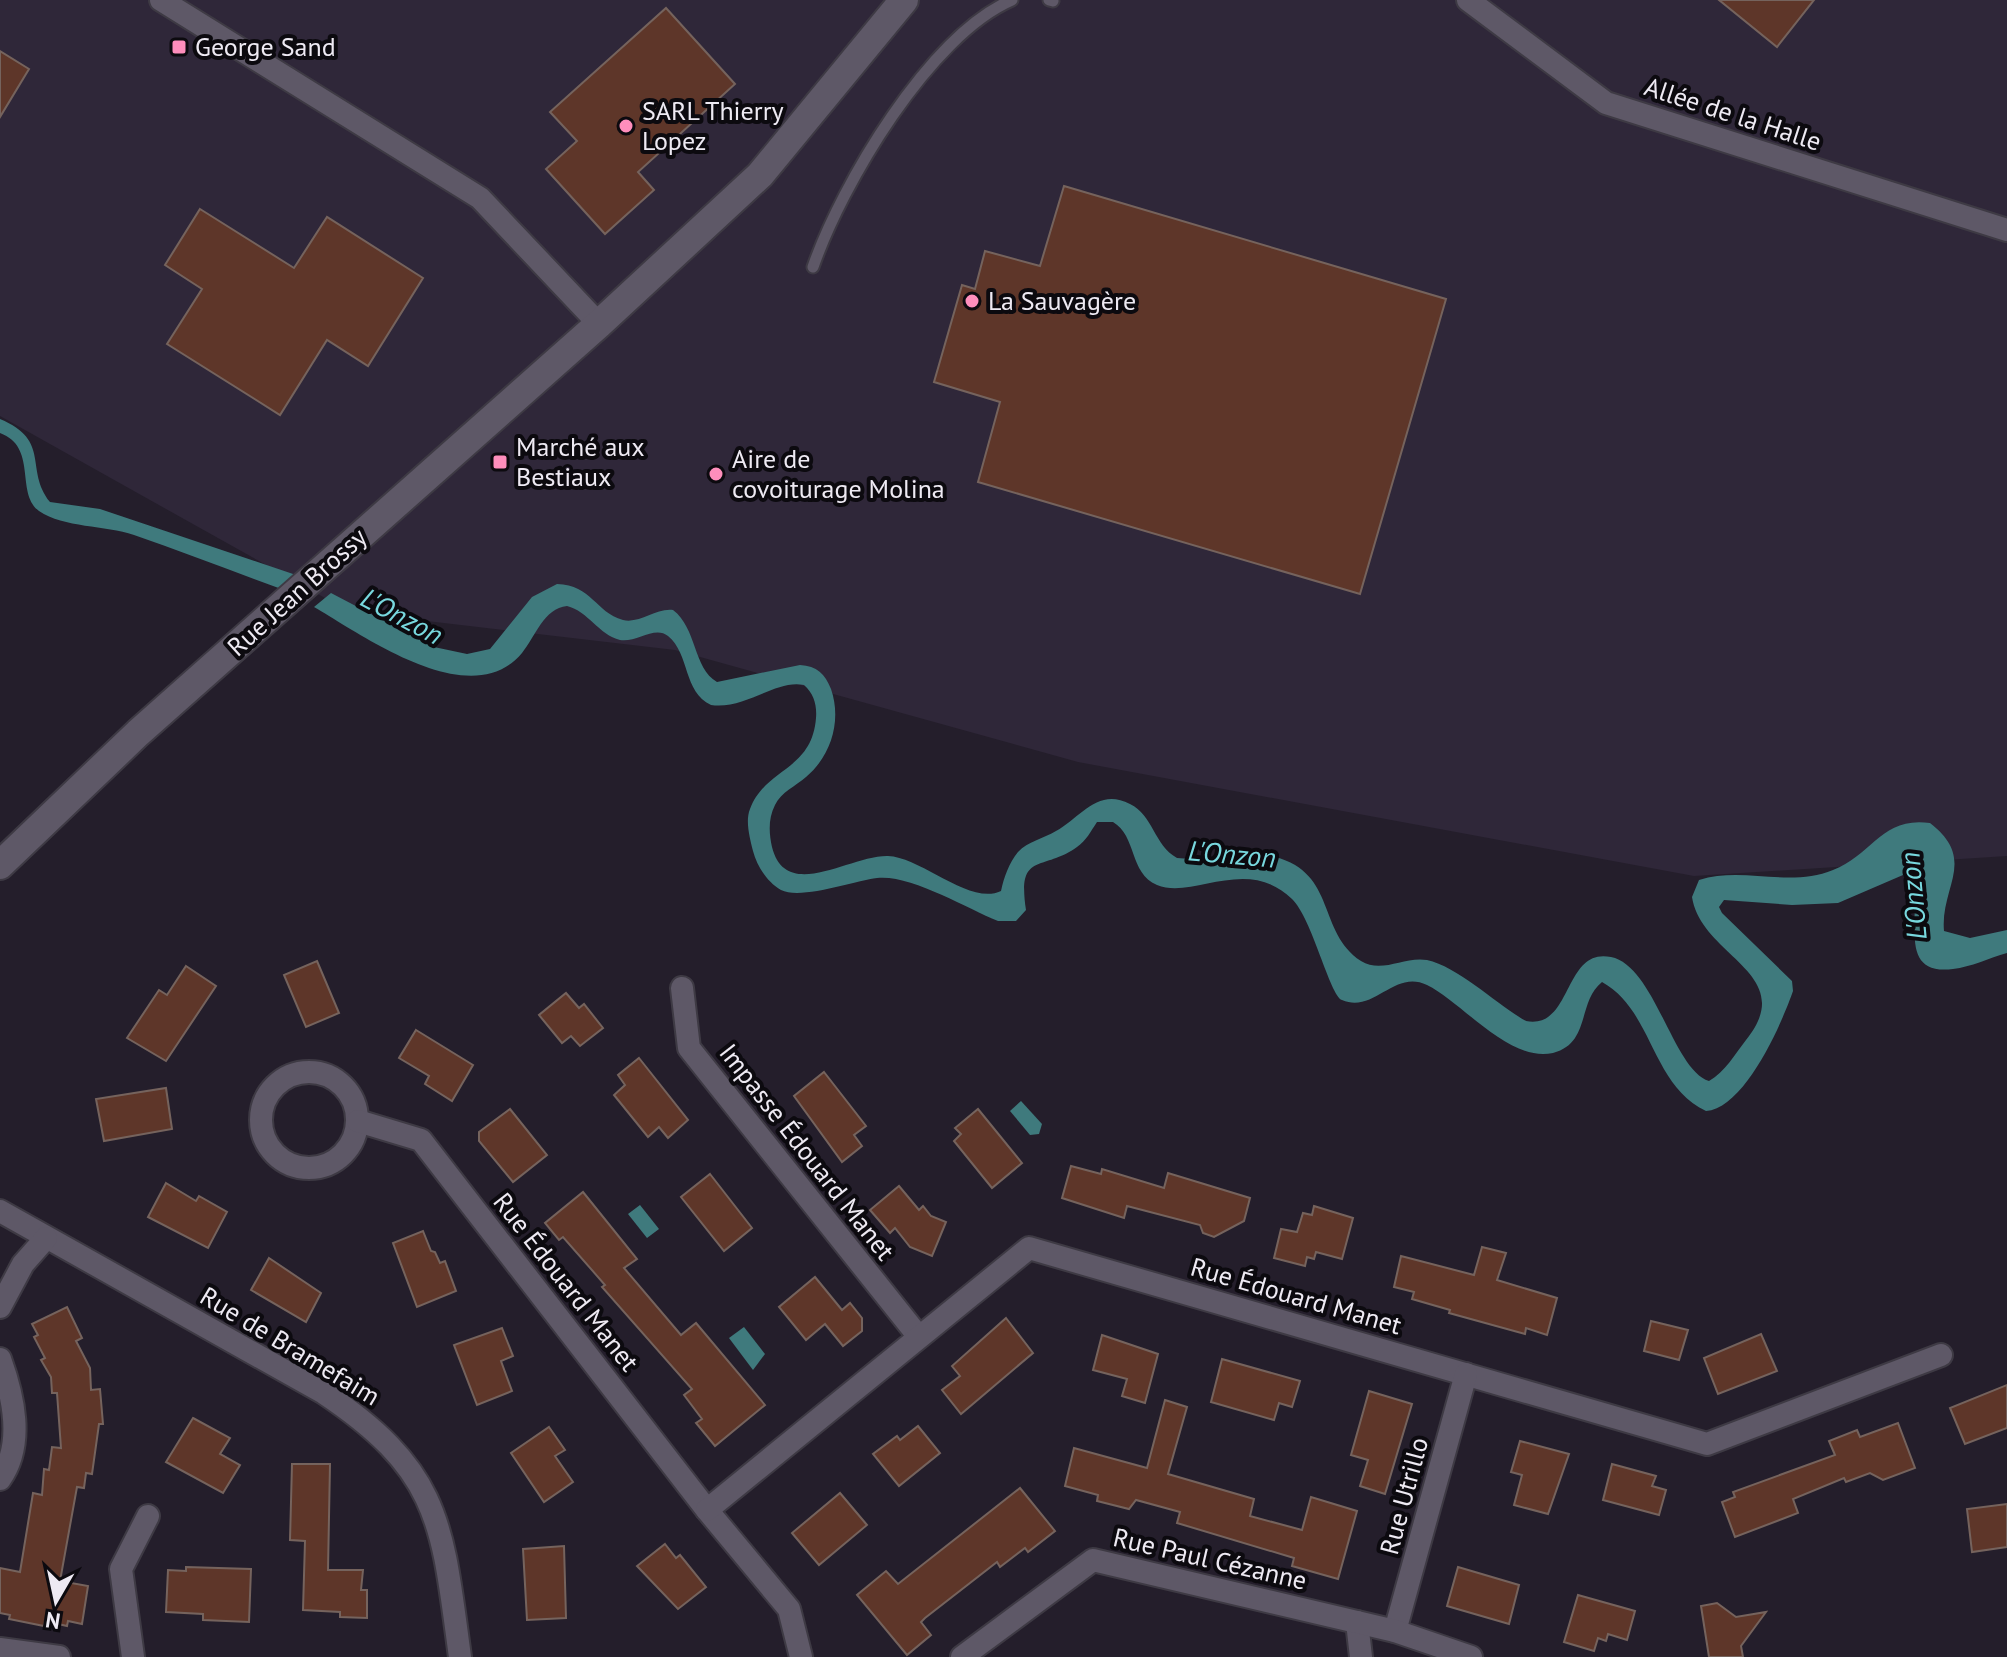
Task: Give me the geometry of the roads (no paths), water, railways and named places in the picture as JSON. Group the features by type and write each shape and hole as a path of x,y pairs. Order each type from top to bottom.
{"street":[{"path":"161,0 480,198 599,324"},
{"name":"Rue Jean Brossy","path":"0,865 138,733 599,324 760,175 904,0"},
{"name":"Allée de la Halle","path":"1468,0 1606,103 2007,230"},
{"name":"Impasse Édouard Manet","path":"682,988 689,1048 919,1337"},
{"path":"302,1072 319,1073 347,1090 355,1105 358,1121 348,1150 336,1160 307,1169 278,1157 268,1145 260,1115 265,1100 286,1077 302,1072"},
{"name":"Rue Édouard Manet","path":"358,1121 421,1140 707,1510 789,1609 801,1657"},
{"name":"Rue de Bramefaim","path":"0,1211 324,1393 368,1422 403,1457 429,1500 446,1549 460,1657"},
{"path":"0,1307 23,1264 46,1238"},
{"name":"Rue Édouard Manet","path":"707,1510 1029,1248 1707,1444 1941,1355"},
{"path":"0,1359 11,1389 15,1431 7,1469 0,1479"},
{"name":"Rue Utrillo","path":"1395,1631 1466,1374"},
{"path":"133,1657 121,1569 148,1516"},
{"name":"Rue Paul Cézanne","path":"962,1657 1093,1560 1395,1631 1471,1657"},
{"path":"1357,1622 1361,1657"},
{"path":"5,1652 59,1657"}],"lane":[{"path":"813,267 862,164 893,114 956,40 994,8 1012,0"}],"place":[{"name":"George Sand","path":"179,47"},
{"name":"SARL Thierry Lopez","path":"626,126"},
{"name":"La Sauvagère","path":"972,301"},
{"name":"Marché aux Bestiaux","path":"500,462"},
{"name":"Aire de covoiturage Molina","path":"716,474"}],"water label":[{"name":"L'Onzon","path":"402,616"},
{"name":"L'Onzon","path":"1232,854"},
{"name":"L'Onzon","path":"1913,896"}]}
